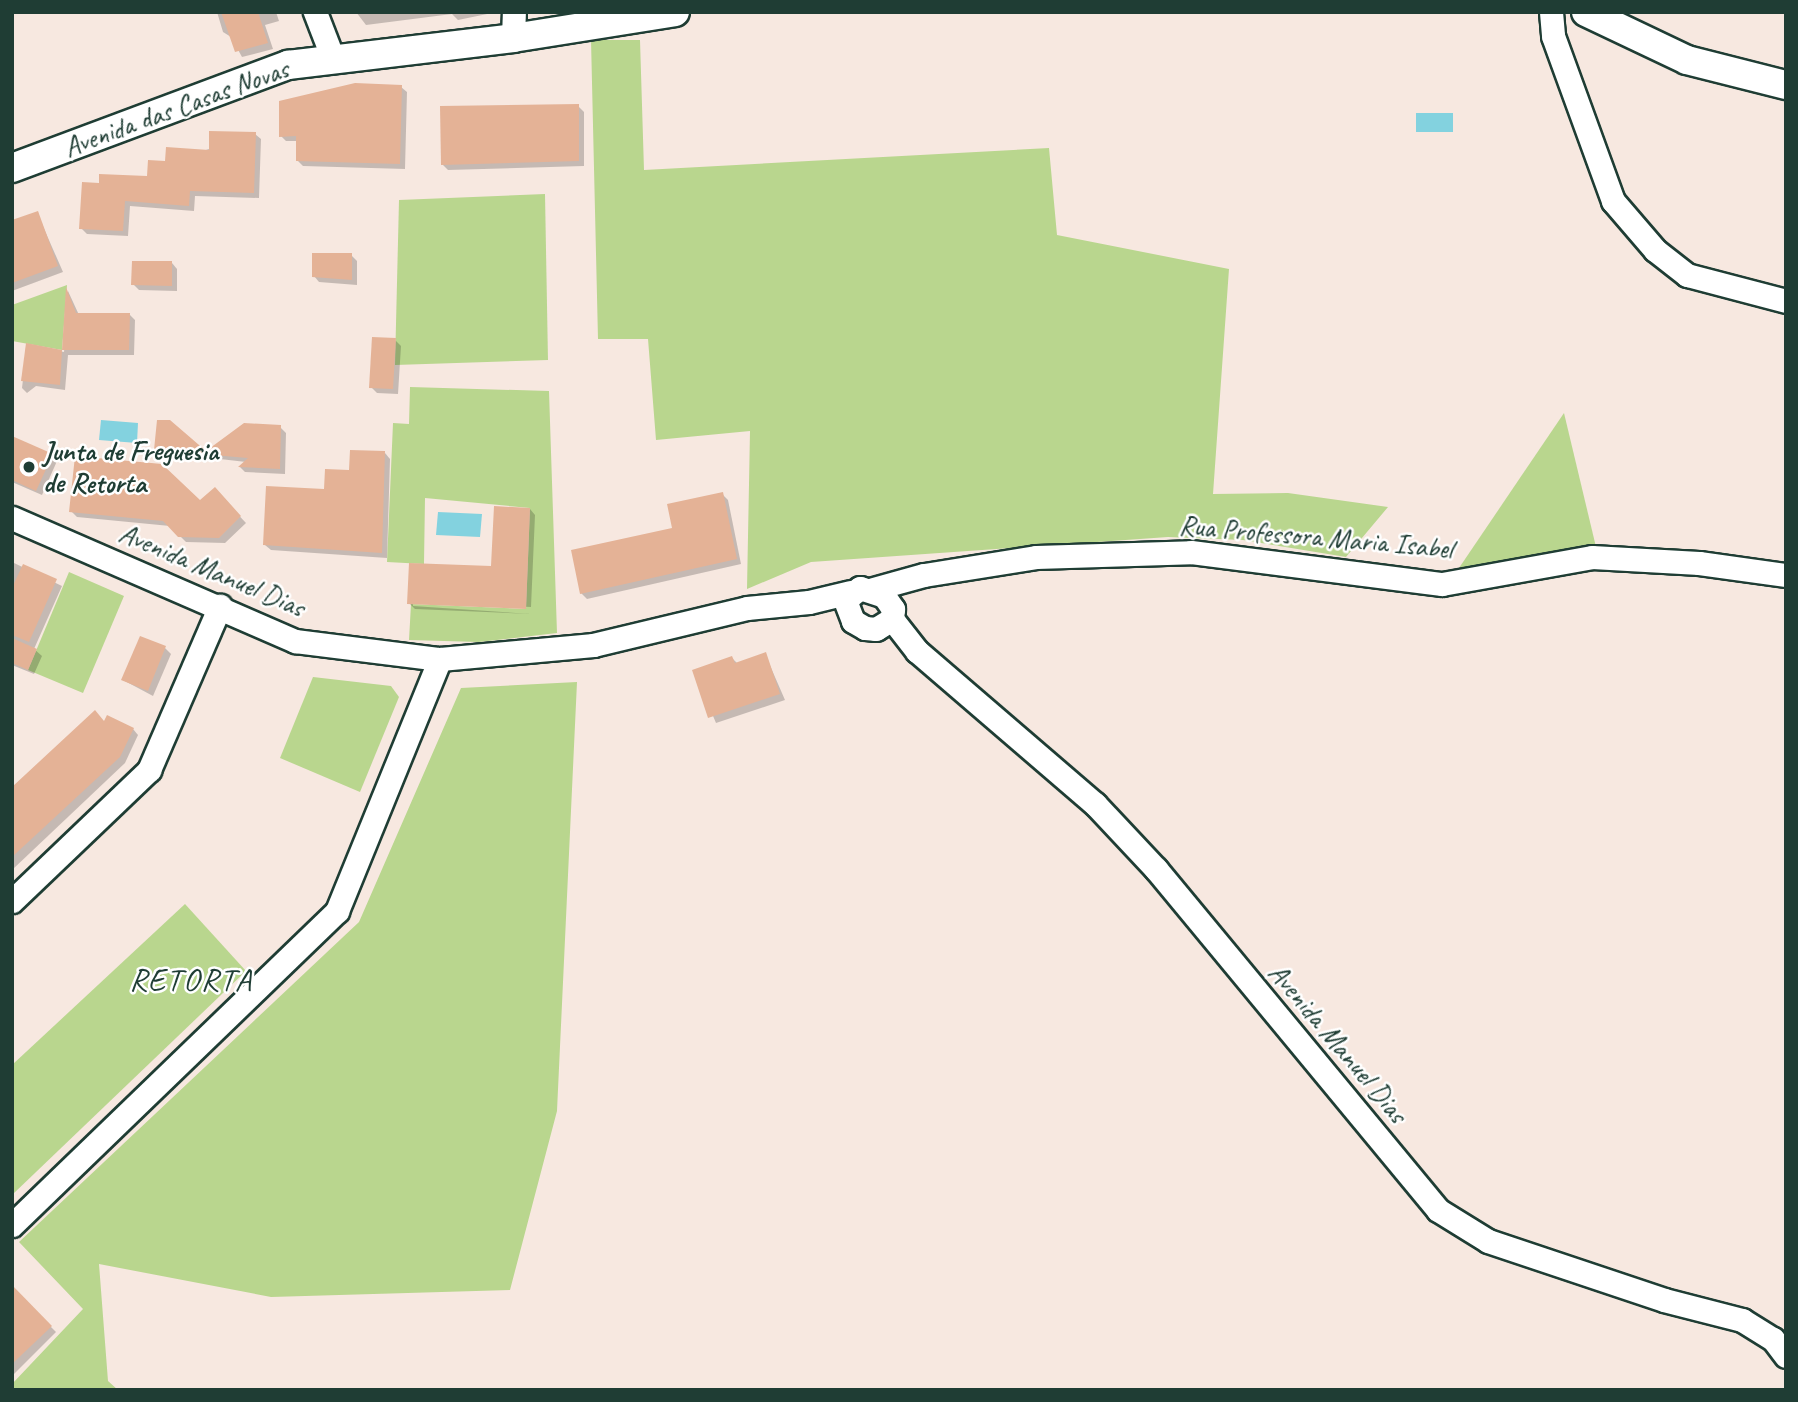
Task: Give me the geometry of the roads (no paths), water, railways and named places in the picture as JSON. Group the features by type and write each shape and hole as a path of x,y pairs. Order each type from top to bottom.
{"street":[{"path":"315,12 332,56"},
{"name":"Avenida das Casas Novas","path":"12,168 248,77 332,56 513,25 675,12"},
{"path":"1551,12 1553,36 1613,201 1655,250 1687,275 1786,301"},
{"path":"1586,12 1687,60 1786,85"},
{"name":"Avenida Manuel Dias","path":"12,518 295,640 440,659 593,645 747,608 809,602 862,590 892,614 916,651"},
{"name":"Rua Professora Maria Isabel","path":"862,590 924,575 1036,557 1191,552 1442,584 1592,557 1699,563 1786,575"},
{"path":"862,590 845,610 859,624 876,629 924,575"},
{"name":"Avenida Manuel Dias","path":"809,602 916,651 1104,813 1438,1210 1488,1241 1664,1300 1742,1320 1773,1339 1786,1356"},
{"path":"12,901 149,770 220,606"},
{"path":"12,1224 337,911 440,659"}],"water":[{"path":"1416,113 1453,113 1453,132 1416,132"},
{"path":"101,420 138,423 137,443 99,440"},
{"path":"438,512 482,514 480,537 436,535"}],"place":[{"name":"Junta de Freguesia de Retorta","path":"29,467"}],"district":[{"name":"RETORTA","path":"191,980"}]}
